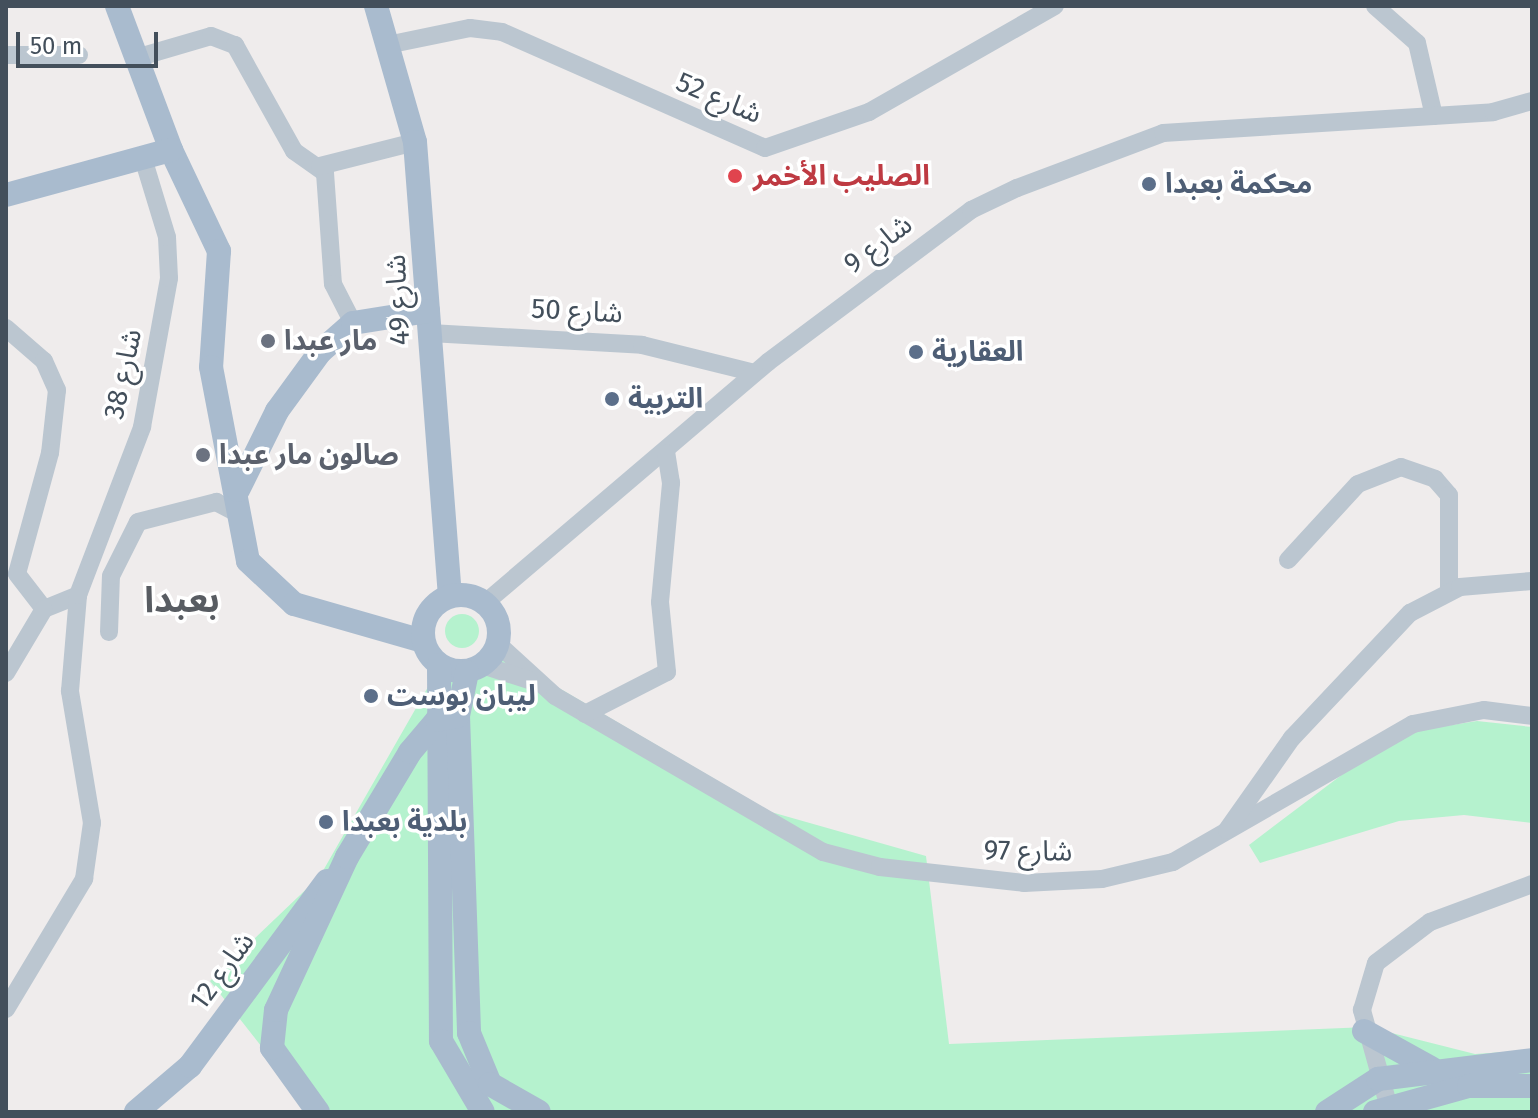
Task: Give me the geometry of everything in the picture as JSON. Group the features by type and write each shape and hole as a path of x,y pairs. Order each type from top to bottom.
{"main road":[{"path":"117,6 171,150 219,251 208,340 248,561 275,593 307,610 423,641 439,665 448,718 469,1033 490,1084 539,1112"},
{"name":"شارع 49","path":"376,6 392,44 415,142 450,596"},
{"path":"6,195 171,150"},
{"name":"شارع 50","path":"353,323 429,322"},
{"path":"236,501 277,411 320,352 353,323"},
{"path":"318,1112 282,1068 271,1036 276,1010 347,857 448,718 475,668 498,644 498,620 485,603 450,596 431,609 423,641"},
{"path":"439,665 475,668"},
{"path":"448,718 441,1041 483,1112"},
{"name":"شارع 12","path":"136,1112 190,1066 347,857"},
{"path":"1364,1031 1431,1068"},
{"path":"1327,1112 1378,1079 1431,1068 1532,1060"},
{"path":"1382,1108 1469,1086 1532,1086"}],"street":[{"name":"شارع 52","path":"392,44 470,28 502,32 765,148 869,112 1055,6"},
{"path":"1375,6 1417,43 1434,116"},
{"path":"136,58 211,36 227,39 302,162 320,166 415,142"},
{"path":"6,55 79,55"},
{"name":"شارع 9","path":"485,603 666,453 755,373 971,210 1122,142 1163,133 1434,116 1532,101"},
{"name":"شارع 38","path":"6,1009 84,879 92,823 70,691 78,595 142,427 164,319 167,237 143,158"},
{"path":"320,166 328,182 333,284 353,323"},
{"name":"شارع 50","path":"429,322 605,341 717,362 755,373"},
{"path":"6,328 44,361 57,390 50,453 17,574 44,609"},
{"path":"717,362 732,393"},
{"path":"585,714 667,672 660,602 671,483 666,453"},
{"path":"1288,560 1358,484 1401,467 1435,479 1449,495 1449,590"},
{"path":"109,632 111,576 138,522 216,502 236,501"},
{"path":"1221,839 1292,738 1410,613 1449,590 1532,581"},
{"path":"6,673 44,609 78,595"},
{"name":"شارع 97","path":"498,644 531,680 767,825 880,867 1024,883 1102,879 1173,862 1221,839 1413,724 1484,710 1532,716"},
{"name":"شارع 97","path":"475,668 531,680"},
{"path":"1382,1108 1378,1079 1364,1031 1362,995 1388,950 1430,922 1532,884"}],"green space":[{"path":"462,614 474,619 479,631 474,643 462,648 450,643 445,631 450,619"},
{"path":"504,656 771,812 926,856 949,1044 1368,1027 1475,1054 1532,1050 1532,1112 313,1112 210,981 320,876 436,673"},
{"path":"1477,721 1532,727 1532,823 1464,815 1399,821 1260,863 1249,845 1372,752 1420,730"}],"place":[{"name":"الصليب الأخمر","path":"735,176"},
{"name":"محكمة بعبدا","path":"1149,184"},
{"name":"مار عبدا","path":"268,341"},
{"name":"العقارية","path":"916,352"},
{"name":"التربية","path":"612,399"},
{"name":"صالون مار عبدا","path":"203,455"},
{"name":"ليبان بوست","path":"371,696"},
{"name":"بلدية بعبدا","path":"326,822"}],"district":[{"name":"بعبدا","path":"182,601"}]}
